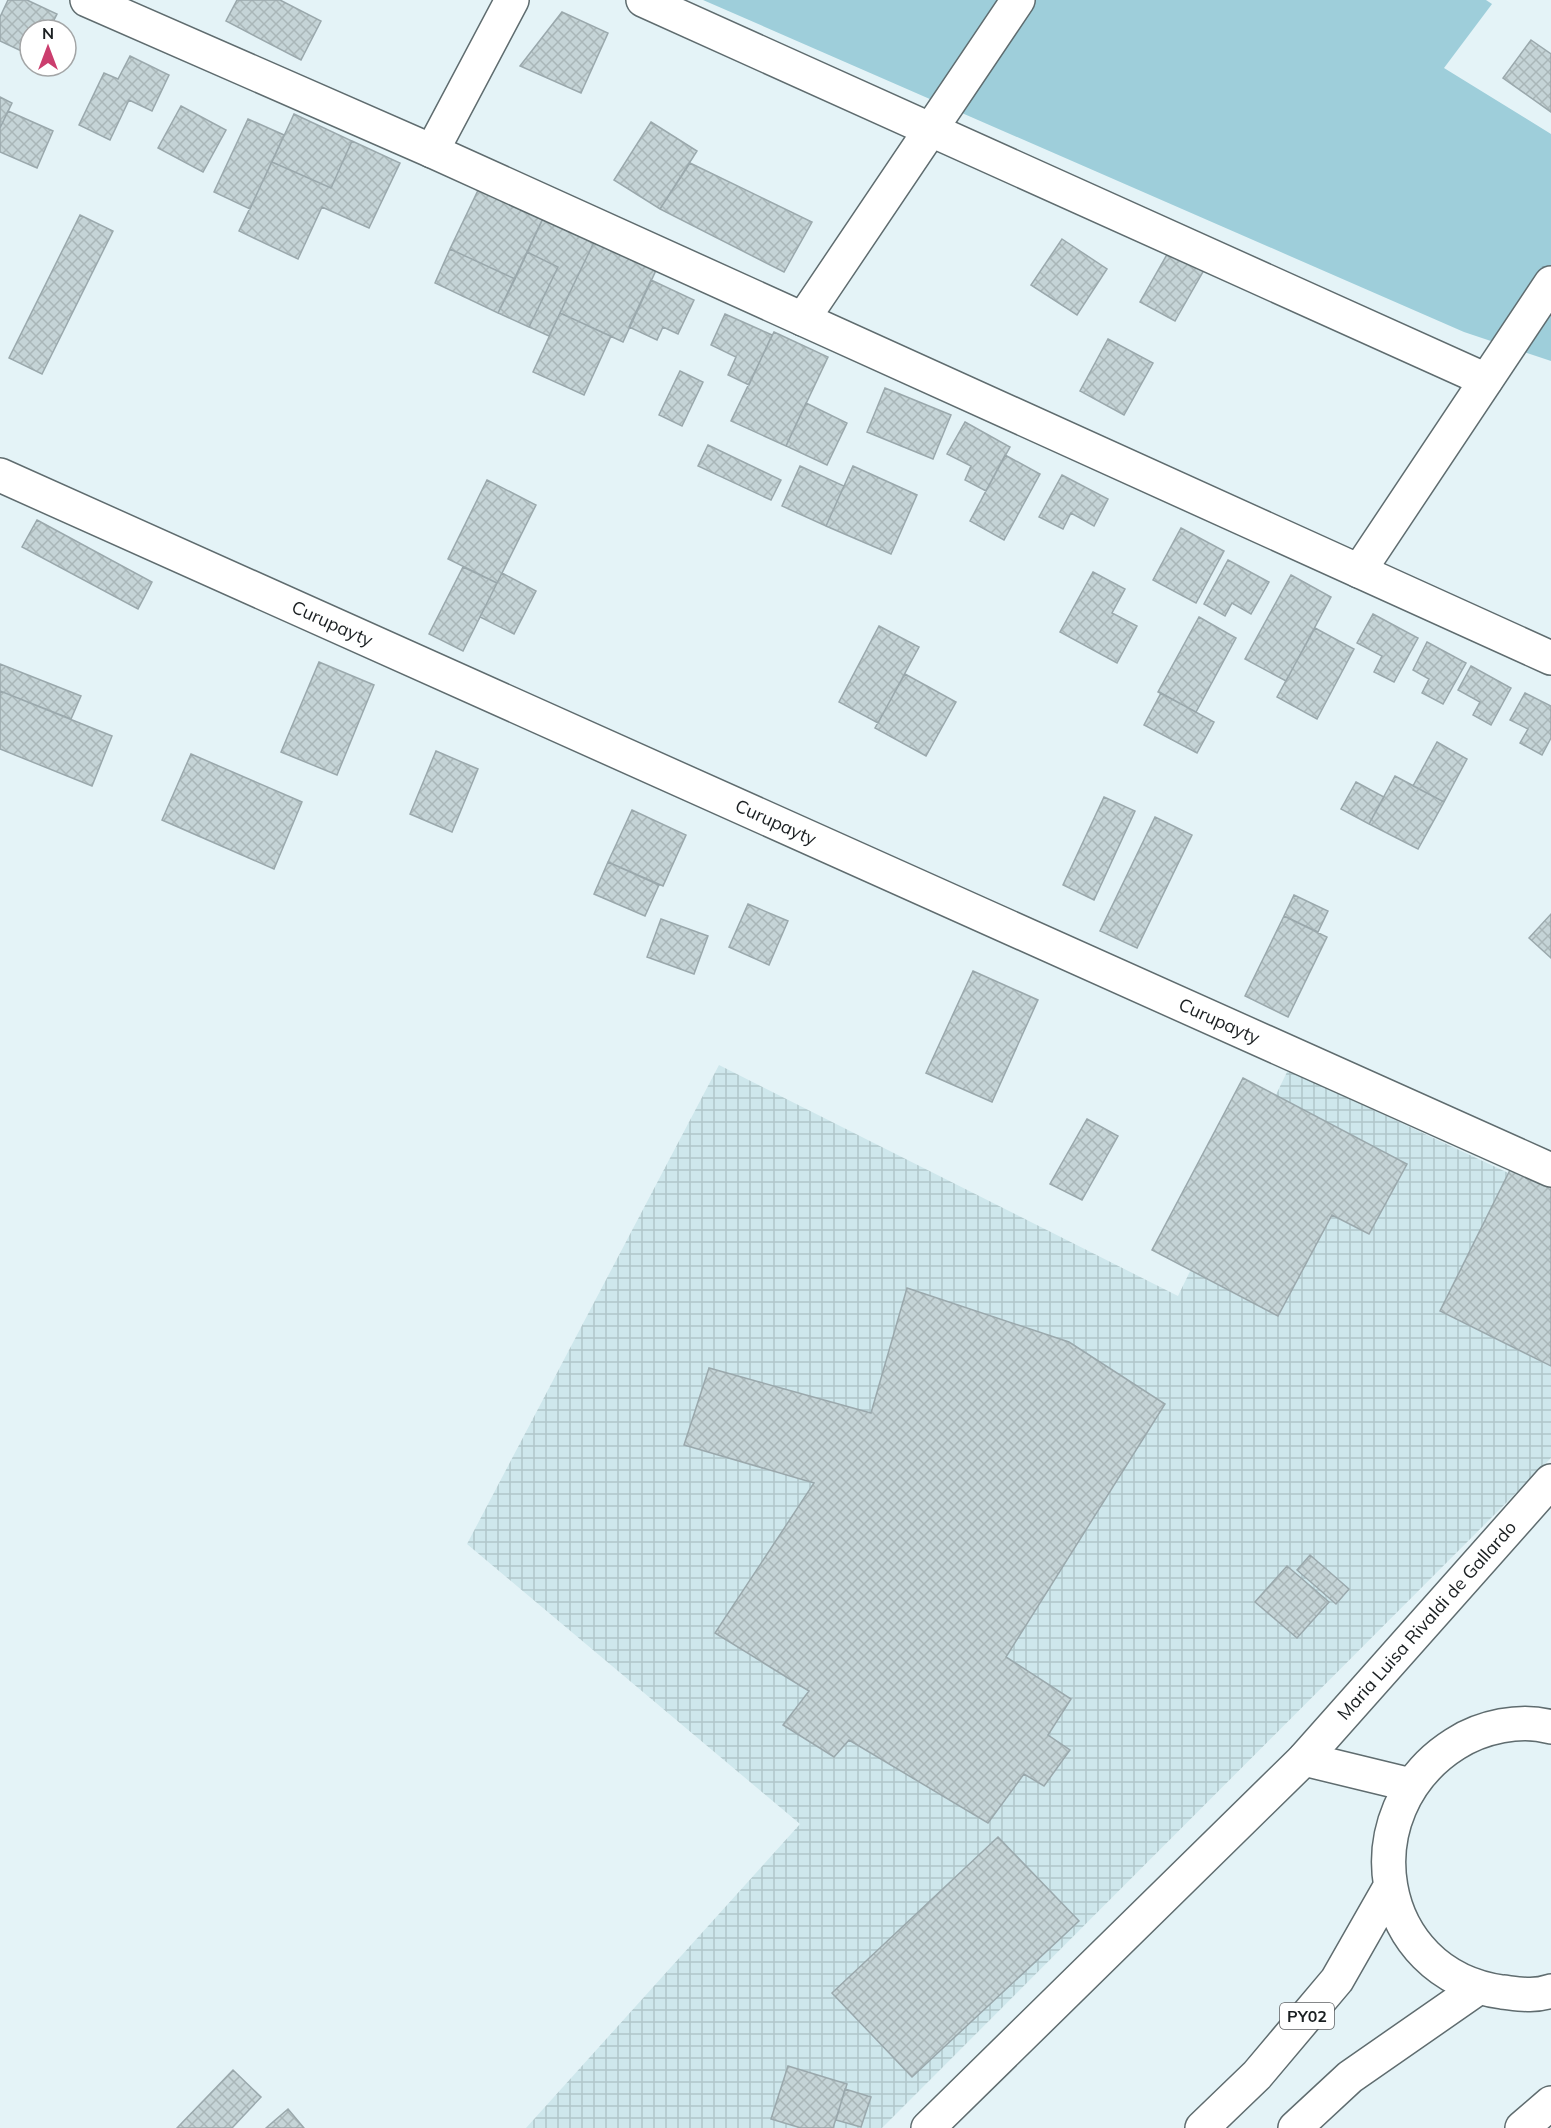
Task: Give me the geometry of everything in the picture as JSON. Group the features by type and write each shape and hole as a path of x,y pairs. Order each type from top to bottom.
{"main road":[{"path":"87,0 432,152 1551,658"},
{"path":"432,152 512,0"},
{"path":"643,0 1486,380"},
{"path":"803,319 1018,0"},
{"path":"1359,571 1551,283"},
{"name":"Curupayty","path":"0,475 1551,1170"},
{"name":"Maria Luisa Rivaldi de Gallardo","path":"928,2128 1304,1759 1551,1481"},
{"path":"1549,1725 1507,1725 1470,1735 1437,1756 1410,1785 1393,1824 1388,1867 1390,1887 1399,1914 1413,1938 1431,1959 1453,1976 1478,1988 1536,1996 1551,1991"},
{"path":"1304,1759 1410,1785"},
{"name":"PY02","path":"1202,2128 1257,2075 1337,1980 1390,1887"},
{"path":"1295,2128 1350,2077 1478,1988"},
{"path":"1522,2128 1551,2103"}],"shaded area":[{"path":"703,0 1486,0 1492,4 1444,68 1551,134 1551,361 1464,332"},
{"path":"719,1065 1178,1296 1288,1070 1551,1193 1551,1458 882,2128 526,2128 800,1824 467,1544"}],"building":[{"path":"8,0 27,0 57,14 55,18 18,18 18,49 0,41 0,17"},
{"path":"237,0 280,0 321,21 301,60 226,21"},
{"path":"562,12 608,33 581,93 520,66"},
{"path":"1531,40 1551,54 1551,112 1503,78"},
{"path":"130,56 169,75 152,111 129,100 110,140 79,125 104,73 118,79"},
{"path":"0,97 12,103 0,128"},
{"path":"181,106 226,130 203,172 158,148"},
{"path":"8,111 53,131 37,168 0,152 0,128"},
{"path":"294,114 352,141 331,188 272,162"},
{"path":"248,119 284,135 250,209 214,192"},
{"path":"651,122 697,151 660,209 614,180"},
{"path":"352,141 400,163 369,228 322,207 298,259 239,231 272,162 331,188"},
{"path":"690,163 812,222 784,272 660,209"},
{"path":"482,182 546,212 515,279 450,249"},
{"path":"80,215 113,231 42,374 9,358"},
{"path":"544,216 595,240 549,336 529,327 558,267 527,252"},
{"path":"1062,239 1107,269 1077,315 1031,285"},
{"path":"595,240 657,268 623,342 560,313"},
{"path":"450,249 515,279 498,313 435,283"},
{"path":"1169,251 1204,270 1175,321 1140,302"},
{"path":"527,252 558,267 529,327 498,313"},
{"path":"651,280 694,300 678,334 663,327 657,340 629,327"},
{"path":"560,313 611,336 584,395 533,372"},
{"path":"725,314 772,335 749,385 728,375 736,357 711,345"},
{"path":"774,332 828,357 786,446 731,421"},
{"path":"1108,339 1153,363 1124,415 1080,391"},
{"path":"680,371 703,382 682,426 659,415"},
{"path":"885,388 951,415 933,459 867,432"},
{"path":"806,403 847,423 827,465 786,446"},
{"path":"965,422 1010,447 986,491 965,480 971,466 947,454"},
{"path":"708,445 781,480 771,500 698,466"},
{"path":"1005,455 1040,474 1004,540 970,521"},
{"path":"800,466 844,486 826,526 782,506"},
{"path":"853,466 917,495 891,554 826,526"},
{"path":"1062,475 1108,499 1094,526 1071,513 1063,529 1039,517"},
{"path":"487,480 536,505 497,583 448,559"},
{"path":"37,520 152,582 138,609 22,547"},
{"path":"1181,528 1224,551 1196,603 1153,580"},
{"path":"1228,560 1269,582 1251,614 1232,603 1225,616 1204,604"},
{"path":"463,567 497,583 463,651 429,634"},
{"path":"1093,572 1125,589 1112,613 1137,626 1117,663 1060,632"},
{"path":"502,573 536,591 514,634 480,617"},
{"path":"1291,575 1331,597 1286,681 1245,659"},
{"path":"1373,614 1418,638 1394,682 1374,672 1382,656 1357,643"},
{"path":"1199,617 1236,638 1196,712 1158,692"},
{"path":"879,626 919,647 878,723 839,702"},
{"path":"1315,628 1354,649 1317,719 1277,697"},
{"path":"1427,642 1466,663 1443,704 1422,693 1429,679 1413,670"},
{"path":"319,662 374,685 337,775 281,752"},
{"path":"0,664 81,696 71,719 0,691"},
{"path":"1471,666 1511,688 1491,725 1473,715 1480,702 1458,690"},
{"path":"905,674 956,702 926,756 875,728"},
{"path":"0,691 112,736 92,786 0,749"},
{"path":"1161,693 1214,722 1197,753 1144,725"},
{"path":"1525,693 1551,706 1551,738 1542,755 1520,743 1528,729 1510,720"},
{"path":"1437,742 1467,759 1444,802 1413,786"},
{"path":"436,751 478,769 452,832 410,814"},
{"path":"191,754 302,802 274,869 162,820"},
{"path":"1395,776 1444,802 1418,849 1369,824"},
{"path":"1356,782 1384,797 1369,824 1341,809"},
{"path":"1104,797 1135,811 1094,900 1063,885"},
{"path":"632,810 686,835 663,886 608,862"},
{"path":"1155,817 1192,835 1137,948 1100,931"},
{"path":"608,862 659,885 645,916 594,894"},
{"path":"1294,895 1328,911 1318,932 1284,916"},
{"path":"748,904 788,921 769,965 729,947"},
{"path":"1551,914 1551,958 1529,938"},
{"path":"1284,916 1327,937 1288,1017 1245,996"},
{"path":"661,919 708,936 694,974 647,957"},
{"path":"973,971 1038,1000 992,1102 926,1073"},
{"path":"1243,1078 1407,1164 1369,1234 1332,1215 1278,1316 1152,1250"},
{"path":"1087,1119 1118,1136 1082,1200 1050,1184"},
{"path":"1512,1166 1551,1186 1551,1366 1440,1311"},
{"path":"907,1288 1069,1342 1165,1404 1006,1657 1071,1699 1048,1735 1070,1750 1044,1786 1024,1774 988,1823 849,1740 834,1757 783,1725 809,1691 715,1633 814,1483 684,1445 709,1368 871,1413"},
{"path":"1310,1555 1349,1589 1336,1604 1297,1570"},
{"path":"1287,1566 1329,1602 1297,1638 1255,1602"},
{"path":"998,1837 1079,1921 912,2077 832,1993"},
{"path":"788,2066 847,2084 833,2128 801,2128 771,2119"},
{"path":"233,2070 261,2097 232,2128 177,2128"},
{"path":"845,2089 871,2097 861,2127 836,2120"},
{"path":"288,2109 304,2128 266,2128"}]}
